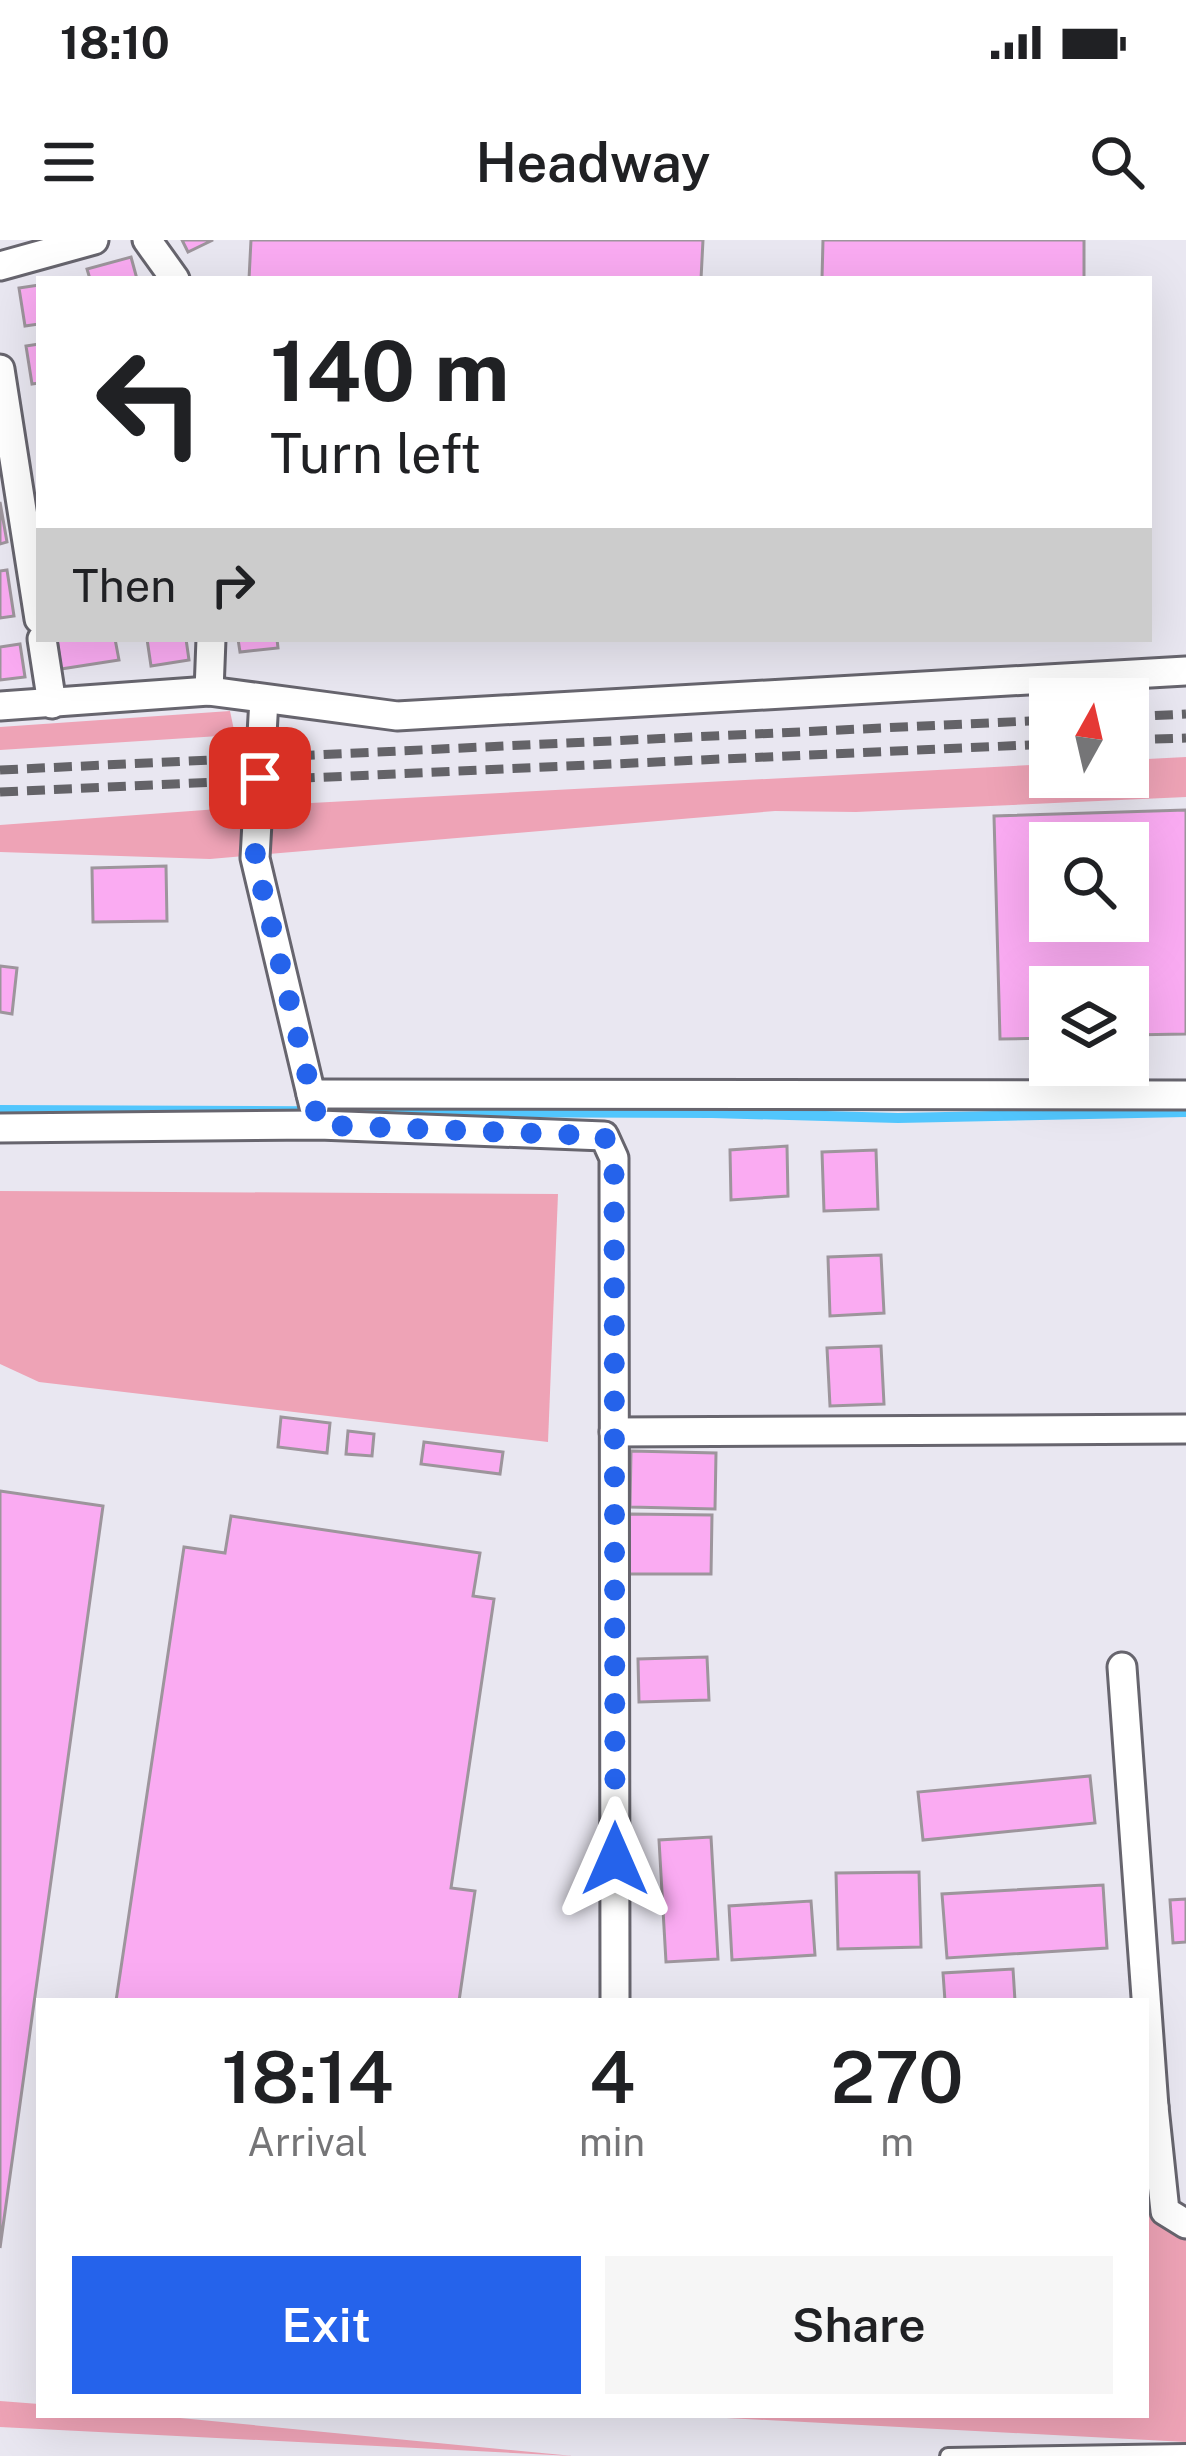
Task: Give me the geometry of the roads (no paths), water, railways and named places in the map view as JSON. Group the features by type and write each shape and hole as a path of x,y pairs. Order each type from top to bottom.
{"street":[{"path":"0,266 94,240"},
{"path":"147,240 173,276"},
{"path":"0,369 36,600"},
{"path":"42,642 52,704"},
{"path":"209,691 211,642"},
{"path":"0,706 209,691 397,716 1186,671"},
{"path":"264,699 255,858 319,1125"},
{"path":"311,1094 1186,1095"},
{"path":"0,1128 319,1125 604,1136 614,1158 615,1998"},
{"path":"614,1432 1186,1429"},
{"path":"1122,1667 1143,1998"},
{"path":"1150,2108 1166,2211 1186,2224"}],"lane":[{"path":"948,2456 1186,2452"}],"waterway":[{"path":"0,1110 898,1118 1186,1112"}],"railway":[{"path":"1149,716 1186,714"},
{"path":"0,770 1029,721"},
{"path":"1149,739 1186,738"},
{"path":"0,792 1029,745"}]}
